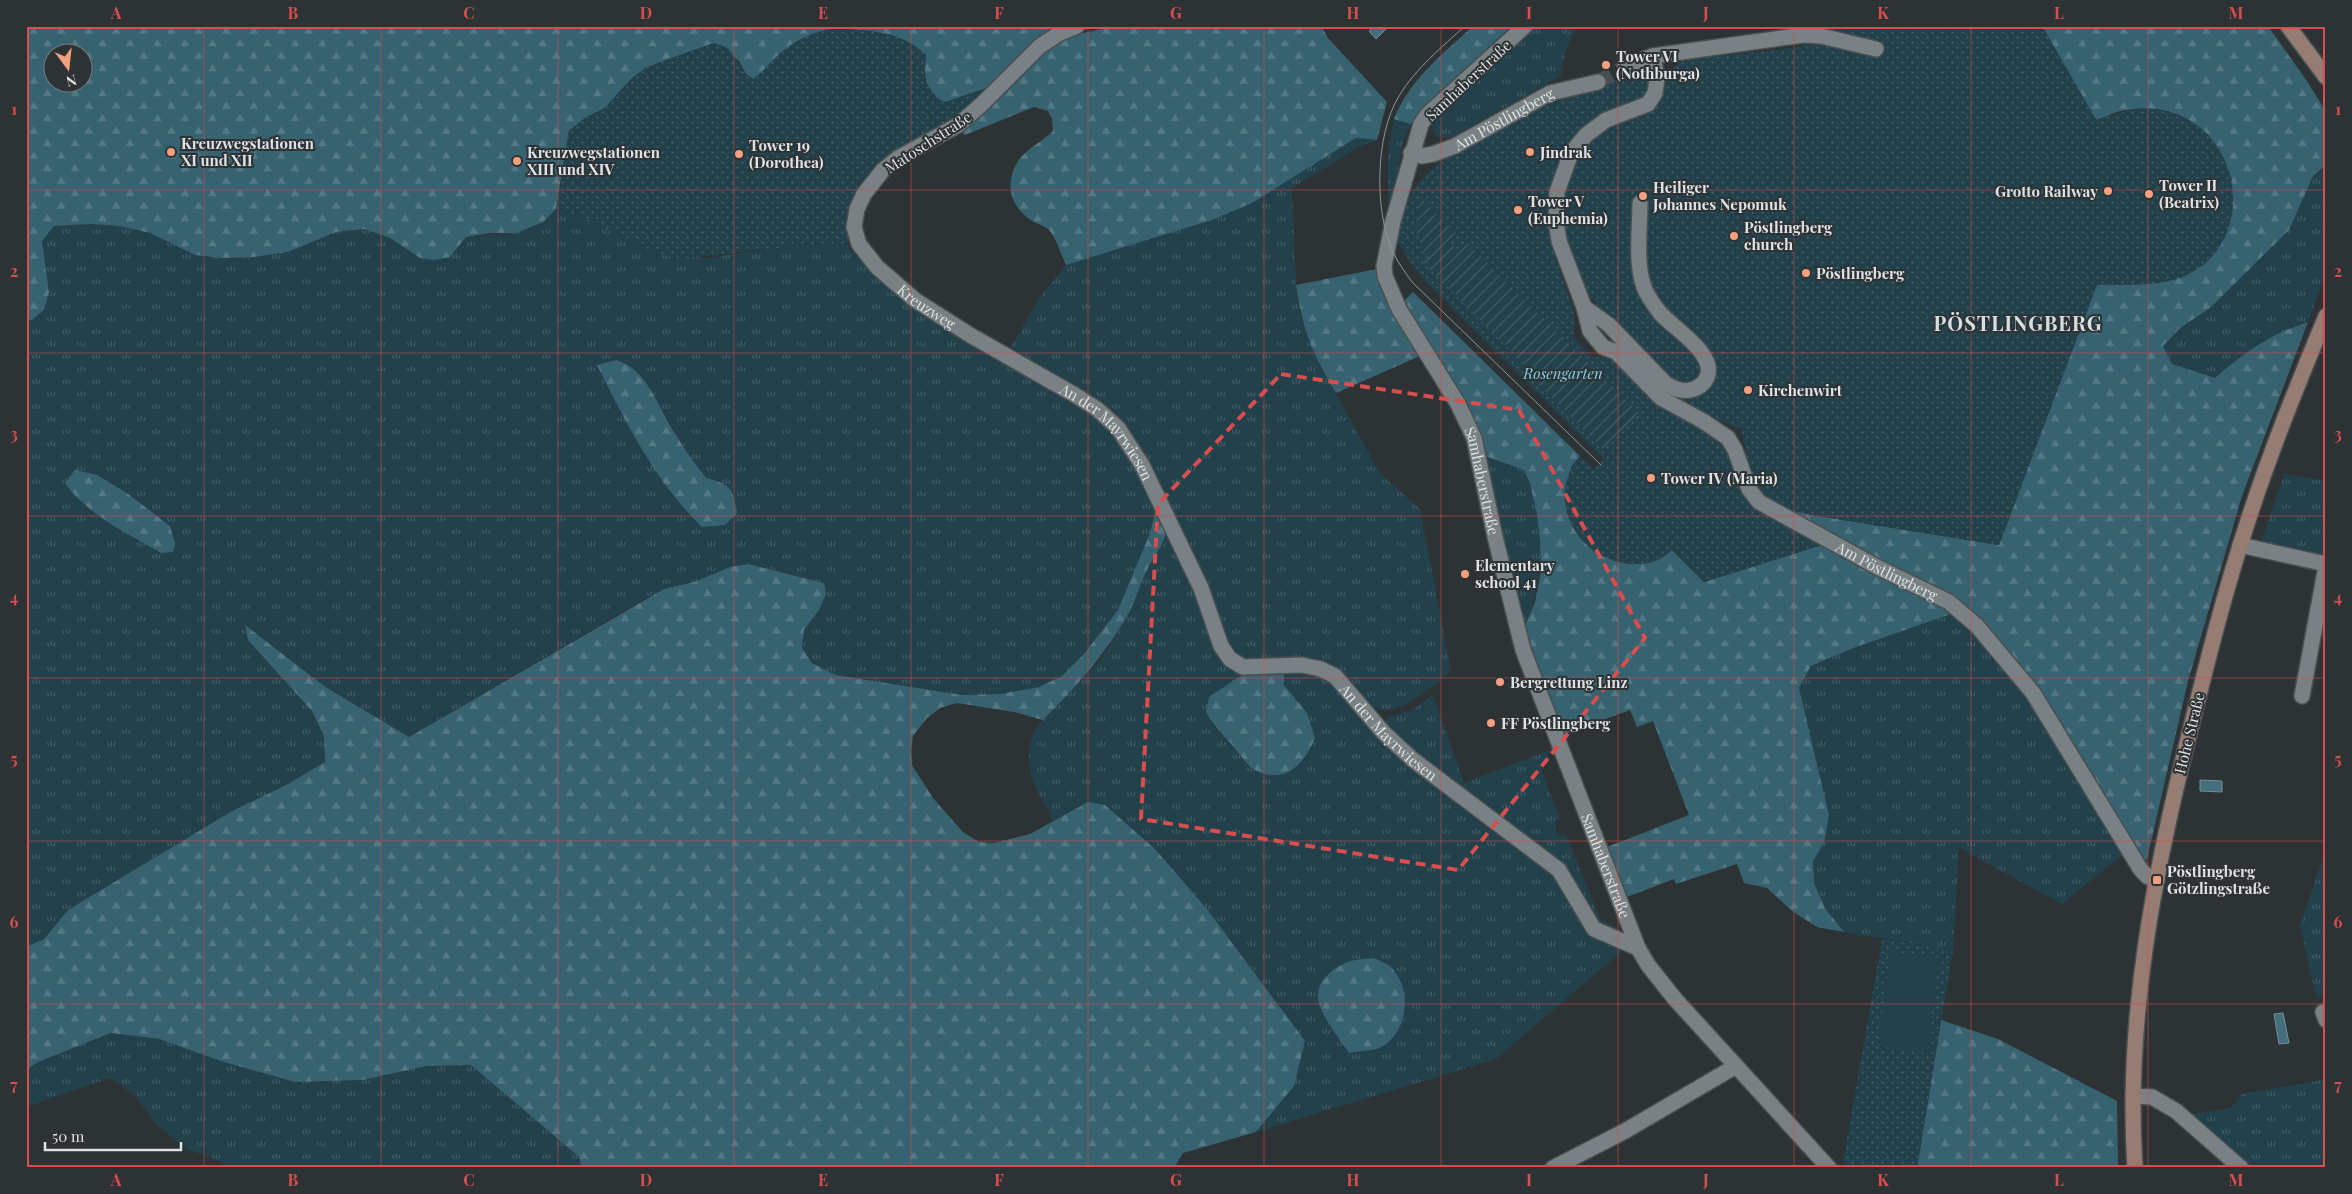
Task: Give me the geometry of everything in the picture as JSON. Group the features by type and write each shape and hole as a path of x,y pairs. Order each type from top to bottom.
{"main road":[{"path":"2288,26 2326,78"},
{"name":"Hohe Straße","path":"2135,1168 2133,1096 2138,1002 2156,880 2213,638 2240,545 2263,476 2326,316"}],"street":[{"name":"Matoschstraße","path":"856,240 855,221 859,205 872,183 883,170 898,158 958,125 981,105 1040,46 1060,33 1077,26"},
{"name":"Samhaberstraße","path":"1525,26 1427,115 1418,129 1392,221 1384,266 1385,276 1399,310 1458,404 1474,438 1495,537 1523,650 1638,948 1648,965 1676,999 1829,1168"},
{"path":"1625,67 1654,56 1803,35 1821,36 1876,49"},
{"name":"Am Pöstlingberg","path":"1654,56 1657,78 1655,93 1648,104 1606,120 1586,135 1571,153 1557,192 1556,221 1559,241 1584,307 1590,332 1603,347 1616,352 1660,398 1703,421 1728,438 1735,450 1748,489 1759,502 1879,568 1949,602 1977,626 2028,686 2141,870 2148,877 2156,880"},
{"name":"Am Pöstlingberg","path":"1411,153 1422,156 1455,146 1550,93 1598,82"},
{"path":"1584,307 1608,325 1665,383 1685,391 1697,388 1705,382 1710,372 1707,361 1700,350 1660,313 1644,288 1640,268 1640,203"},
{"name":"Kreuzweg","path":"856,240 873,263 904,292 952,324 1009,358"},
{"name":"An der Mayrwiesen","path":"1009,358 1097,409 1126,438 1142,465 1196,577 1221,646 1230,659 1243,667 1302,665 1321,669 1335,676 1383,732 1412,759 1554,866 1565,878 1594,929 1638,948"},
{"path":"2240,545 2326,565 2302,696"},
{"path":"1553,1168 1625,1131 1736,1066"},
{"path":"2133,1096 2152,1097 2176,1111 2241,1168"}],"highlighted area":[{"path":"1281,374 1519,410 1645,638 1458,870 1141,819 1158,504"}],"green space":[{"path":"26,26 1050,26 1053,31 995,85 946,102 936,97 929,89 925,68 777,57 765,71 753,79 746,74 739,61 714,43 647,67 631,79 605,108 585,118 569,131 556,209 543,222 516,233 490,233 466,237 450,257 434,260 420,258 390,238 364,229 336,232 288,252 254,257 221,258 195,255 150,233 119,226 91,224 54,226 42,241 49,292 44,310 32,320 26,320"},
{"path":"1113,26 1321,26 1328,38 1387,102 1377,140 1356,138 1252,203 1212,220 1066,265 1056,241 1047,228 1031,220 1017,207 1013,200 1010,185 1011,177 1018,161 1026,152 1053,131 1052,119 1048,111 1034,107 965,135 961,132 975,121 1050,46 1071,36"},
{"path":"1473,26 1511,26 1432,100 1411,124 1394,119 1408,92 1428,68"},
{"path":"1533,26 1579,26 1568,43 1561,76 1452,137 1440,138 1434,134 1432,125 1440,114"},
{"path":"1800,26 2042,26 2096,120 2123,112 2142,109 2170,112 2195,123 2213,141 2226,163 2233,188 2232,214 2225,238 2210,259 2187,275 2166,282 2097,285 1999,545 1812,515 1777,507 1765,499 1757,487 1749,466 1741,429 1689,407 1689,396 1711,385 1715,375 1714,364 1656,299 1650,287 1650,275 1631,274 1658,318 1693,356 1701,368 1699,377 1692,383 1682,384 1668,379 1587,294 1564,240 1561,191 1571,168 1585,147 1599,132 1638,113 1663,90 1666,76 1680,62 1697,58 1803,47"},
{"path":"2042,26 2268,26 2307,81 2326,115 2326,165 2313,176 2289,230 2210,308 2180,328 2163,346 2172,364 2215,378 2258,345 2282,332 2308,322 2242,496 2188,681 2147,859 2144,861 1967,607 1777,507 1812,515 1999,545 2097,284 2165,282 2232,180 2215,147 2205,134 2180,115 2164,110 2146,108 2122,111 2096,120"},
{"path":"836,28 884,33 895,36 916,47 926,55 924,80 939,100 946,102 995,85 959,118 896,154 848,232 848,247 785,247 681,259 657,254 596,222 556,209 569,131 585,118 605,108 631,79 647,67 714,43 728,48 746,74 753,79 782,51 796,42 812,34"},
{"path":"1635,71 1643,73 1651,85 1641,102 1593,120 1573,137 1566,147 1561,160 1554,240 1558,266 1573,310 1575,327 1573,336 1593,357 1613,356 1721,438 1732,458 1740,487 1749,501 1825,544 1704,582 1672,550 1660,559 1652,562 1640,564 1625,563 1607,558 1592,549 1579,537 1570,522 1565,506 1565,489 1570,472 1580,456 1594,469 1604,459 1430,286 1410,262 1396,240 1402,216 1412,193 1426,174 1446,159 1540,106 1591,92"},
{"path":"1394,119 1411,124 1402,145 1390,219 1388,168"},
{"path":"1356,138 1377,140 1359,147 1292,188 1296,285 1300,314 1319,364 1380,473 1420,509 1451,672 1411,702 1388,710 1376,708 1365,702 1343,675 1244,659 1231,651 1139,450 1009,350 1038,300 1066,265 1212,220 1252,203"},
{"path":"2326,165 2326,274 2308,322 2269,338 2215,378 2172,364 2163,346 2180,328 2210,308 2289,230 2313,176"},
{"name":"Rosengarten","path":"1422,199 1457,234 1448,242 1458,251 1467,243 1639,413 1603,449 1534,380 1537,377 1423,262 1429,257 1420,243 1417,229 1419,206"},
{"path":"556,209 596,222 657,254 707,258 785,247 848,247 889,289 918,311 1092,412 1119,436 1156,509 1151,533 1118,610 1083,655 1062,676 1039,687 1001,694 962,695 836,675 812,663 802,648 804,630 819,610 826,594 824,583 775,570 694,582 664,589 634,605 409,737 327,688 245,626 248,640 312,711 324,736 325,762 286,785 232,811 68,910 44,939 26,947 26,320 33,320 44,310 49,292 42,240 54,226 91,224 119,226 150,233 195,255 221,258 254,257 288,252 336,232 364,229 390,238 420,258 460,246 466,237 514,232 534,226","holes":["616,360 657,402 694,463 706,479 657,472 617,406 597,365","97,475 127,493 170,526 161,553 95,512"]},
{"path":"1377,269 1389,303 1420,356 1336,393 1321,366 1305,329 1296,285"},
{"path":"1413,292 1580,456 1571,467 1593,551 1614,560 1633,564 1652,561 1672,550 1704,582 1825,544 1954,613 1856,647 1811,666 1799,688 1829,815 1824,843 1813,861 1814,883 1825,908 1844,932 1817,927 1792,911 1767,888 1744,883 1737,864 1676,884 1674,879 1627,897 1607,847 1689,815 1653,721 1637,727 1630,710 1565,734 1542,683 1525,625 1535,602 1541,571 1537,515 1530,483 1524,470 1485,456 1473,416 1403,302"},
{"path":"616,360 635,370 649,387 679,440 706,478 726,485 732,493 737,513 725,525 702,527 670,491 656,471 630,429 597,365"},
{"path":"1485,456 1524,470 1536,508 1540,527 1540,567 1537,587 1525,625"},
{"path":"75,470 97,475 127,493 170,526 175,544 173,552 161,553 109,523 85,505 65,483"},
{"path":"2284,474 2326,481 2326,557 2261,542"},
{"path":"1156,509 1167,531 1145,574 1128,614 1097,660 1066,697 1043,720 1014,712 957,703 940,708 927,718 913,736 912,765 933,798 963,832 979,842 994,843 1030,834 1088,802 1105,805 1155,849 1207,909 1305,1041 1294,1086 1256,1132 1183,1153 1174,1168 582,1168 579,1157 471,1065 427,1066 362,1080 295,1082 224,1062 159,1039 111,1033 38,1062 26,1070 26,947 44,939 68,910 232,811 286,785 325,762 324,736 312,711 248,640 245,625 327,688 409,737 664,589 694,582 730,567 748,564 824,583 826,594 819,610 804,630 802,648 812,663 836,675 962,695 1001,694 1039,687 1062,676 1083,655 1118,610 1150,533"},
{"path":"1167,531 1182,557 1223,660 1232,670 1245,673 1236,680 1214,727 1255,770 1274,776 1307,713 1284,685 1284,670 1323,676 1546,864 1569,895 1624,949 1496,1059 1256,1132 1294,1086 1280,1006 1207,909 1155,850 1105,805 1069,813 1051,822 1049,811 1036,789 1031,775 1029,754 1031,740 1041,722 1091,670 1113,640 1127,617 1145,574","holes":["1337,1035 1382,1047 1350,1053"]},
{"path":"1954,613 1981,638 2027,695 2048,726 2123,854 2062,904 1959,848 1953,950 1844,932 1825,908 1813,883 1813,861 1824,843 1829,815 1799,688 1811,667 1856,647"},
{"path":"1284,670 1284,685 1307,713 1315,738 1306,756 1293,769 1285,773 1267,775 1253,769 1247,763 1206,712 1209,697 1245,673"},
{"path":"1433,695 1464,783 1550,750 1542,771 1560,818 1556,822 1556,831 1560,835 1566,835 1600,919 1617,927 1619,935 1602,928 1572,881 1419,759 1383,723 1389,717 1412,710"},
{"path":"2326,849 2326,998 2316,997 2300,925"},
{"path":"1882,939 1953,950 1917,1168 1850,1168 1843,1161"},
{"path":"1891,952 1939,958 1927,1053 1878,1046"},
{"path":"1374,958 1391,967 1398,976 1405,997 1402,1020 1392,1039 1380,1048 1349,1053 1321,1010 1318,996 1319,989 1326,976 1344,963"},
{"path":"1941,1020 1998,1039 2117,1101 2118,1168 1917,1168"},
{"path":"111,1033 159,1039 224,1062 295,1082 362,1080 427,1066 471,1065 579,1157 582,1168 231,1168 220,1161 187,1149 157,1125 134,1095 110,1078 26,1107 26,1070 38,1062"},
{"path":"2326,1079 2326,1168 2254,1168 2191,1115 2231,1108 2242,1094"}],"shaded area":[{"path":"1374,26 1389,26 1376,39 1369,31"},
{"path":"2200,780 2222,781 2222,792 2200,791"},
{"path":"2283,1013 2289,1043 2279,1044 2274,1014"}],"tunnel":[{"path":"1598,82 1625,67"}],"tram line":[{"path":"1465,26 1413,76 1399,96 1391,112 1385,131 1380,173 1380,195 1387,235 1395,256 1412,282 1601,465"}],"place":[{"name":"Tower VI (Nothburga)","path":"1606,65"},
{"name":"Kreuzwegstationen XI und XII","path":"171,152"},
{"name":"Jindrak","path":"1530,152"},
{"name":"Tower 19 (Dorothea)","path":"739,154"},
{"name":"Kreuzwegstationen XIII und XIV","path":"517,161"},
{"name":"Grotto Railway","path":"2108,191"},
{"name":"Tower II (Beatrix)","path":"2149,194"},
{"name":"Heiliger Johannes Nepomuk","path":"1643,196"},
{"name":"Tower V (Euphemia)","path":"1518,210"},
{"name":"Pöstlingberg church","path":"1734,236"},
{"name":"Pöstlingberg","path":"1806,273"},
{"name":"Kirchenwirt","path":"1748,390"},
{"name":"Tower IV (Maria)","path":"1651,478"},
{"name":"Elementary school 41","path":"1465,574"},
{"name":"Bergrettung Linz","path":"1500,682"},
{"name":"FF Pöstlingberg","path":"1491,723"},
{"name":"Pöstlingberg Götzlingstraße","path":"2157,880"}],"district":[{"name":"PÖSTLINGBERG","path":"2018,322"}]}
